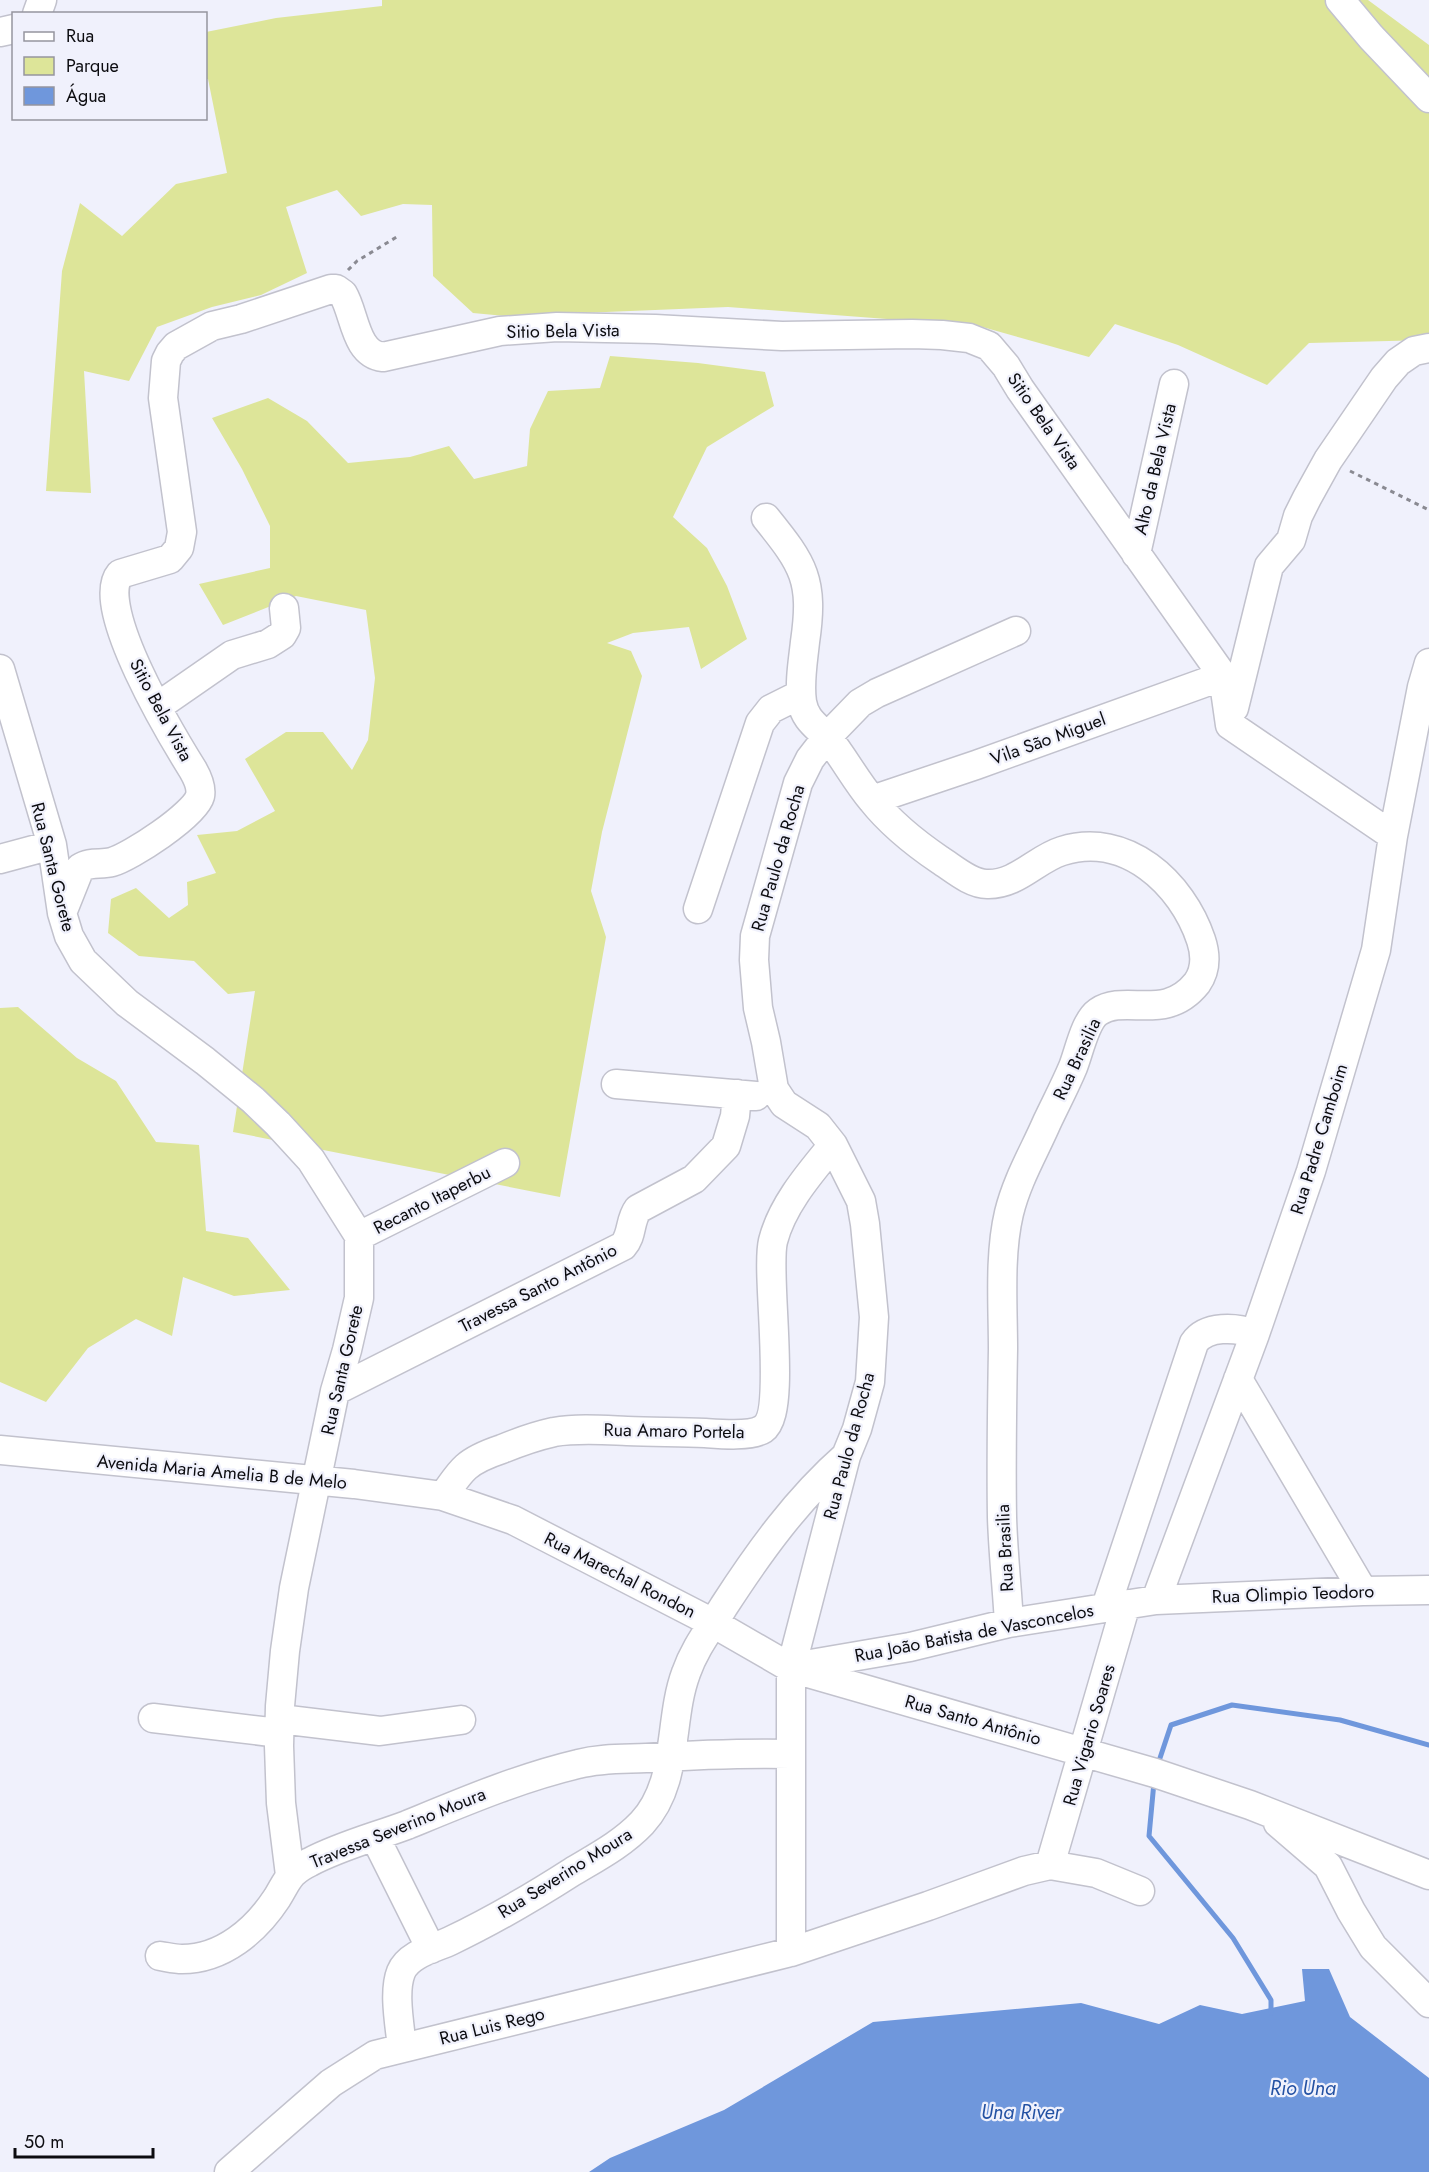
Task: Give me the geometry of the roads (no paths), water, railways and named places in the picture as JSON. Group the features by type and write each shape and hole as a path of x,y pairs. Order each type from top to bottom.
{"street":[{"path":"1340,0 1371,37 1429,98"},
{"name":"Sitio Bela Vista","path":"62,913 80,868 90,864 112,862 125,856 179,822 196,804 200,796 198,780 134,663 116,606 114,589 116,579 120,574 170,560 179,548 182,532 164,398 166,361 176,346 212,326 241,319 331,289 336,289 343,294 364,347 373,355 383,357 500,332 557,327 655,329 782,336 912,334 978,340 990,346 1006,366 1223,676 1230,725"},
{"path":"1393,836 1230,725 1269,566 1291,540 1298,516 1328,460 1384,378 1398,362 1414,351 1429,348"},
{"name":"Alto da Bela Vista","path":"1136,554 1174,384"},
{"path":"766,518 797,557 808,592 801,694 805,712 809,720 827,737 872,800"},
{"path":"157,707 231,655 268,644 282,635 286,628 284,608"},
{"name":"Rua Paulo da Rocha","path":"791,1952 791,1668 846,1456 857,1429 870,1382 874,1317 870,1256 861,1200 833,1145 818,1126 784,1104 774,1089 754,979 755,936 798,783 810,759 827,737 860,703 877,693 1016,631"},
{"name":"Rua Padre Camboim","path":"1156,1600 1238,1379 1311,1171 1376,950 1393,836 1422,687 1429,663"},
{"name":"Rua Santa Gorete","path":"0,669 52,845 62,913 69,936 83,961 127,1002 253,1100 278,1124 311,1160 359,1236 359,1298 335,1391 294,1588 285,1651 280,1726 281,1803 290,1875"},
{"name":"Vila São Miguel","path":"872,800 1223,676"},
{"path":"698,909 760,723 771,709 801,694"},
{"name":"Rua Brasilia","path":"872,800 908,837 948,866 981,884 992,884 1015,878 1045,858 1063,850 1104,847 1134,856 1155,870 1187,912 1201,941 1205,965 1198,981 1185,994 1170,1003 1116,1007 1096,1014 1091,1020 1073,1068 1016,1188 1006,1228 1003,1308 1002,1519 1009,1623"},
{"path":"0,858 52,845"},
{"path":"616,1084 779,1097"},
{"name":"Travessa Santo Antônio","path":"335,1391 623,1246 629,1238 633,1217 638,1209 694,1179 726,1146 735,1116 737,1094"},
{"name":"Rua Amaro Portela","path":"443,1496 461,1472 473,1462 529,1438 556,1432 599,1430 726,1434 750,1433 764,1429 772,1414 774,1397 775,1343 770,1267 773,1243 776,1231 792,1200 833,1145"},
{"name":"Recanto Itaperbu","path":"359,1236 505,1163"},
{"name":"Rua Vigario Soares","path":"1050,1865 1084,1752 1116,1606 1194,1343 1204,1333 1216,1330 1254,1334"},
{"path":"1238,1379 1363,1591"},
{"name":"Avenida Maria Amelia B de Melo","path":"0,1450 317,1481 443,1496"},
{"name":"Rua Severino Moura","path":"402,2048 398,2006 402,1970 413,1958 473,1930 545,1889 633,1833 646,1818 664,1785 684,1676 696,1648 747,1570 780,1526 822,1477 846,1456"},
{"name":"Rua Marechal Rondon","path":"443,1496 513,1520 713,1623 791,1668"},
{"name":"Rua Olimpio Teodoro","path":"1156,1600 1429,1590"},
{"name":"Rua João Batista de Vasconcelos","path":"791,1668 910,1647 1009,1623 1156,1600"},
{"name":"Rua Santo Antônio","path":"791,1668 1155,1773 1257,1808 1429,1875"},
{"path":"153,1719 380,1731 461,1720"},
{"name":"Travessa Severino Moura","path":"160,1956 183,1959 220,1952 249,1932 259,1922 277,1898 290,1875 308,1863 502,1786 578,1764 611,1758 703,1753 791,1754"},
{"path":"1257,1808 1328,1866 1373,1947 1429,2003"},
{"path":"375,1837 431,1949"},
{"path":"1050,1865 1096,1873 1140,1891"},
{"name":"Rua Luis Rego","path":"242,2168 293,2115 331,2083 375,2055 791,1952 1024,1871 1050,1865"}],"water":[{"name":"Rio Una","path":"1302,1969 1329,1969 1350,2017 1429,2078 1429,2172 589,2172 610,2158 724,2110 873,2022 1081,2003 1159,2024 1200,2005 1242,2014 1305,2001"}],"waterway":[{"path":"1158,1764 1171,1725 1232,1705 1340,1720 1429,1745"},
{"path":"1154,1782 1149,1836 1233,1938 1271,2000 1271,2013"}],"water label":[{"name":"Una River","path":"1021,2112"}]}
